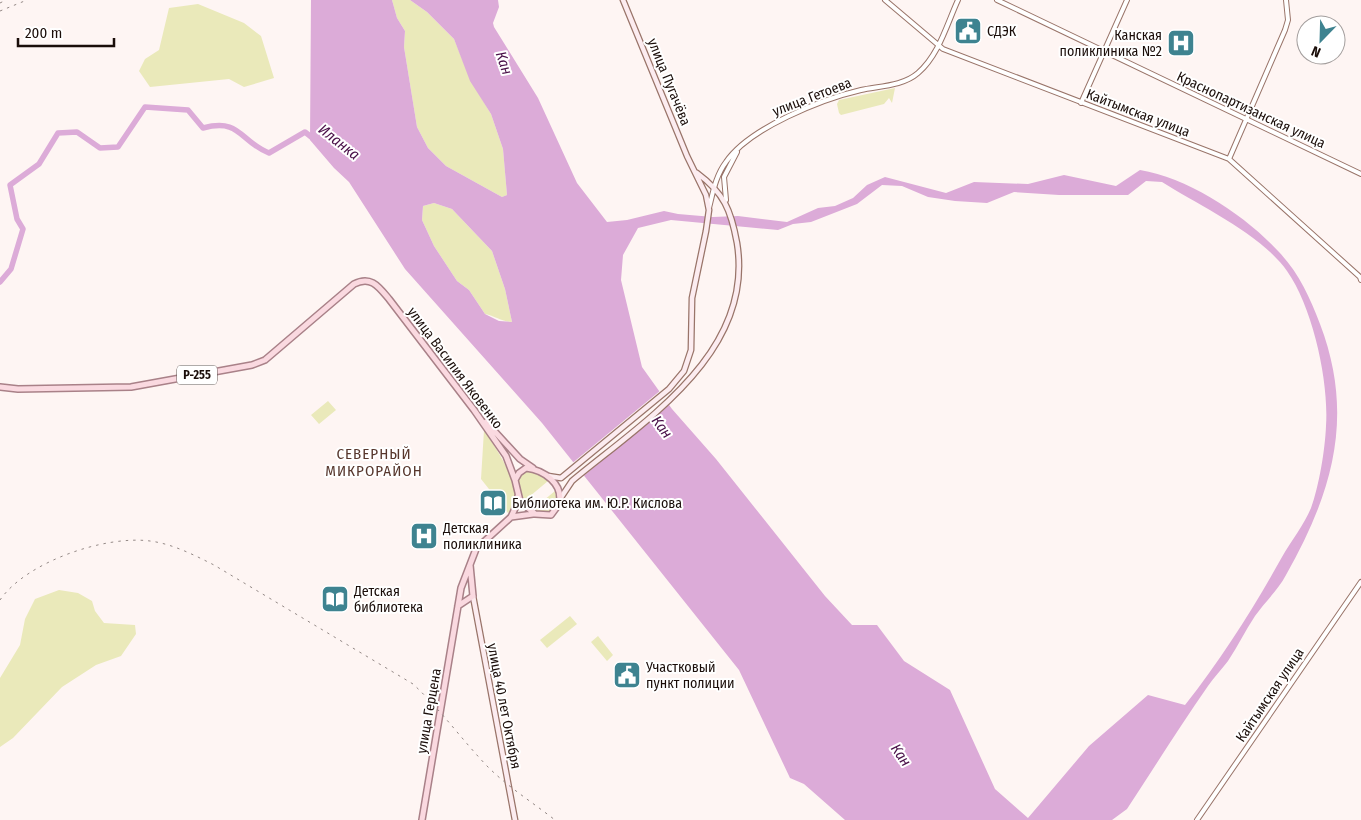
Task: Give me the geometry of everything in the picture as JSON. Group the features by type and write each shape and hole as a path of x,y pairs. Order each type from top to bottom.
{"main road":[{"name":"улица Пугачёва","path":"623,0 687,156 696,172"},
{"name":"Р-255","path":"560,499 572,481 674,396 717,345 730,314 738,281 739,254 735,231 726,200 714,186 696,172"},
{"name":"Р-255","path":"518,496 515,480 519,472 526,468 556,479 566,474 669,389 684,371 689,356 692,298 709,210 706,194 696,172"},
{"name":"улица Василия Яковенко","path":"0,387 18,389 131,386 252,365 266,360 354,284 364,280 375,284 389,299 474,410 506,456 515,480"},
{"name":"Р-255","path":"474,410 520,459 540,473"},
{"path":"511,518 534,514 551,515 558,508 560,499 557,487 547,476"},
{"path":"518,496 524,506 534,514"},
{"path":"458,607 473,596 470,559 476,549 511,518 518,502 518,496"},
{"name":"улица Герцена","path":"422,820 458,607 470,559"},
{"name":"улица 40 лет Октября","path":"473,596 515,820"}],"street":[{"name":"Кайтымская улица","path":"885,0 938,45 951,52 1229,159 1360,277 1361,280"},
{"name":"улица Гетоева","path":"742,144 758,132 807,108 859,90 905,81 920,72 938,45 958,0"},
{"name":"Краснопартизанская улица","path":"996,0 1361,174"},
{"path":"1081,103 1127,0"},
{"path":"1229,159 1285,30 1288,20 1286,0"},
{"path":"709,210 714,186 725,163 742,144"},
{"path":"726,200 724,177 728,166 742,144"},
{"name":"Кайтымская улица","path":"1197,820 1361,582"}],"green space":[{"path":"392,0 410,0 427,12 454,39 471,81 491,114 503,149 507,195 502,197 446,166 428,148 417,127 404,47 405,31 397,18"},
{"path":"198,4 244,23 261,36 274,78 244,87 229,79 150,87 139,71 145,59 159,50 169,8"},
{"path":"895,88 892,103 889,98 884,104 841,115 839,113 837,104 839,100"},
{"path":"434,203 452,209 492,251 505,289 512,322 485,314 469,290 457,281 434,246 422,220 423,206"},
{"path":"328,401 336,410 319,424 311,415"},
{"path":"484,430 502,459 513,484 514,505 508,513 481,479"},
{"path":"527,471 535,472 548,481 523,502 518,481 521,474"},
{"path":"555,491 557,502 550,512 540,513 532,510"},
{"path":"59,590 78,593 92,601 95,611 104,623 135,625 136,634 121,656 96,665 62,687 13,738 0,747 0,678 20,645 25,619 35,599"},
{"path":"570,616 577,624 547,648 540,640"},
{"path":"598,636 613,655 607,661 591,642"}],"water":[{"name":"Кан","path":"311,0 392,0 397,18 405,31 404,47 417,127 428,148 446,166 502,197 507,195 503,149 491,114 470,81 454,39 427,12 410,0 498,0 499,7 493,23 494,27 538,98 577,183 607,222 627,220 664,211 678,214 713,217 738,216 787,222 818,208 835,206 853,198 867,185 885,177 946,193 974,182 1028,184 1064,175 1116,186 1140,170 1159,174 1178,181 1216,200 1250,225 1266,238 1286,260 1308,295 1331,358 1336,390 1337,422 1334,453 1327,483 1316,514 1283,580 1255,616 1228,661 1210,683 1127,809 1112,820 845,820 804,784 790,778 739,670 542,423 405,269 349,182 310,140","holes":["1146,181 1162,182 1229,222 1262,245 1287,271 1296,286 1312,325 1322,367 1326,408 1321,468 1314,499 1305,521 1236,633 1185,705 1148,695 1089,746 1028,818 995,789 950,690 904,661 877,625 852,625 825,596 716,459 672,409 642,367 621,280 623,255 638,228 671,220 778,230 793,224 811,222 857,204 882,185 902,186 928,197 987,203 1014,192 1059,195 1128,195","434,203 452,209 492,251 505,289 512,322 499,321 485,314 469,290 457,281 434,246 422,220 423,206"]}],"pier":[{"path":"661,390 671,403 581,478 570,465"}],"waterway":[{"name":"Иланка","path":"0,282 11,269 23,229 17,219 10,185 39,164 58,133 77,132 100,148 118,147 145,107 188,110 203,128 216,126 233,128 251,143 269,153 305,132 315,140"}],"railway":[{"path":"0,3 6,0"},
{"path":"0,11 27,0"},
{"path":"0,600 12,586 28,574 47,563 90,547 132,540 159,542 183,550 214,565 413,684 488,767 512,788 555,820"}],"place":[{"name":"СДЭК","path":"968,31"},
{"name":"Канская поликлиника №2","path":"1181,43"},
{"name":"Библиотека им. Ю.Р. Кислова","path":"493,503"},
{"name":"Детская поликлиника","path":"424,536"},
{"name":"Детская библиотека","path":"335,599"},
{"name":"Участковый пункт полиции","path":"627,675"}],"district":[{"name":"СЕВЕРНЫЙ МИКРОРАЙОН","path":"374,462"}]}
